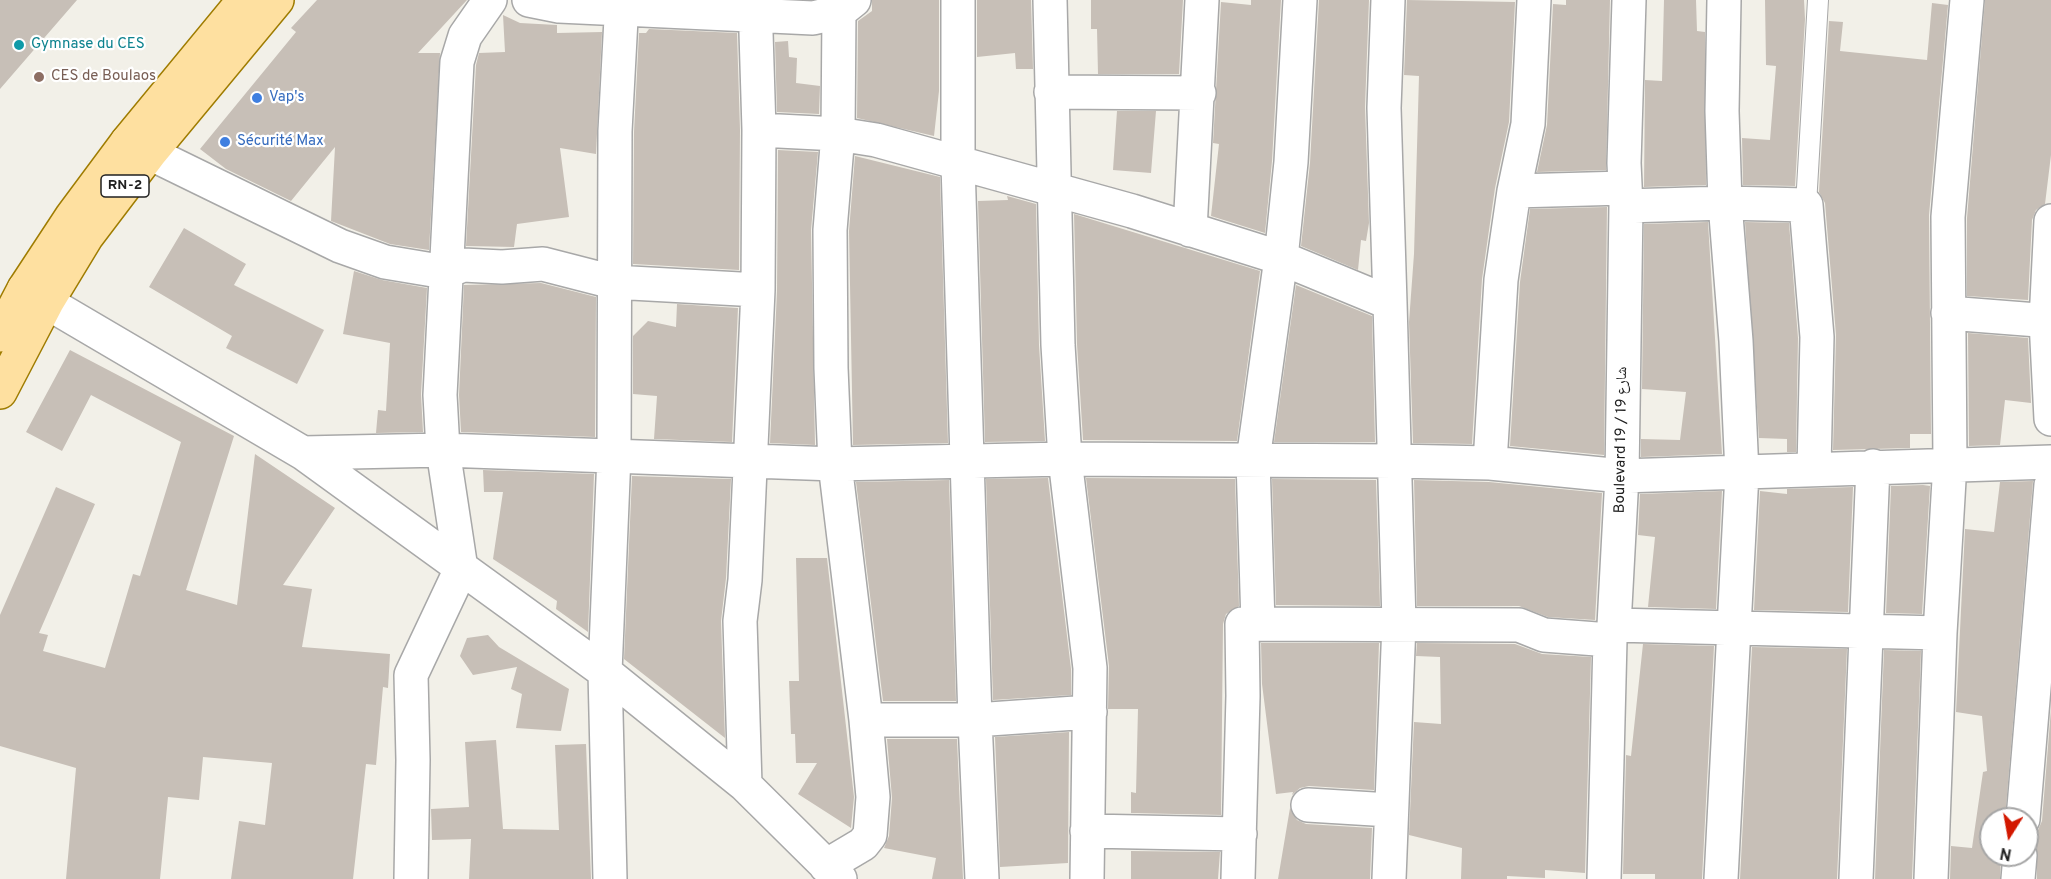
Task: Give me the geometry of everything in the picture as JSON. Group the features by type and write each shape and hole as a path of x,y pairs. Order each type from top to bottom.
{"main road":[{"name":"RN-2","path":"138,147 244,0"},
{"name":"RN-2","path":"0,392 35,295 72,216 277,0"},
{"name":"RN-2","path":"0,335 35,295"}],"street":[{"path":"411,879 413,760 411,675 461,569 443,450 440,395 458,62 465,36 490,0"},
{"path":"35,295 303,453 605,672 745,785 833,872 870,835 873,797 835,464 830,292 831,231 846,6 813,18 755,8 559,6 529,0"},
{"path":"958,0 958,164 982,879"},
{"path":"1050,0 1053,190 1065,459 1081,571 1090,668 1087,879"},
{"path":"1190,230 1199,93 1202,0"},
{"path":"1258,624 1253,460 1281,258 1291,162 1300,0"},
{"path":"1388,0 1384,108 1399,623 1389,879"},
{"path":"1490,462 1501,280 1514,191 1528,124 1534,0"},
{"name":"Boulevard 19 / شارع 19","path":"1604,879 1612,632 1622,476 1629,0"},
{"path":"1721,879 1742,473 1736,341 1725,203 1722,111 1724,0"},
{"path":"1931,879 1940,633 1950,463 1948,313 1950,172 1967,0"},
{"path":"610,879 605,672 614,455 615,132 622,5"},
{"path":"745,785 740,621 745,580 748,460 758,290 759,130 755,8"},
{"path":"1051,92 1199,93"},
{"path":"759,130 838,134 876,140 1281,258 1390,303"},
{"path":"138,147 340,246 385,262 445,272 463,265 502,267 543,264 614,282 758,290"},
{"path":"1514,191 1725,203 1806,205 1817,337 1814,468"},
{"path":"2051,221 2049,321 2051,419"},
{"path":"1948,313 2049,321"},
{"path":"303,453 443,450 835,464 1065,459 1490,462 1622,476 1950,463 2051,462"},
{"path":"1856,879 1873,466"},
{"path":"2024,807 2051,485"},
{"path":"1238,879 1242,624 1519,625 1544,635 1735,627 1940,633"},
{"path":"866,720 975,720 1090,712"},
{"path":"1308,805 1390,810"},
{"path":"1087,831 1240,834"}],"lane":[{"path":"1806,205 1818,0"}],"building":[{"name":"Gymnase du CES","path":"0,0 77,0 0,89"},
{"path":"317,0 467,0 418,53 440,53 429,250 390,244 331,221 335,147 291,201 226,169 200,149 296,32 291,28"},
{"path":"872,0 939,0 939,91 934,136 857,118 858,21 872,11"},
{"path":"977,0 1031,0 1033,69 1016,69 1015,53 977,57"},
{"path":"1091,0 1183,0 1179,74 1098,74 1097,29 1091,29"},
{"path":"1251,0 1281,0 1272,161 1265,233 1211,216 1219,144 1213,143 1221,2 1251,5"},
{"path":"1319,0 1369,0 1365,107 1369,223 1366,241 1361,240 1358,270 1301,246 1310,163"},
{"path":"1407,0 1515,2 1509,122 1495,188 1482,279 1472,444 1413,443 1409,322 1414,254 1419,76 1404,75"},
{"path":"1566,0 1610,0 1606,170 1537,172 1547,125 1553,4 1566,5"},
{"path":"1664,0 1696,0 1697,31 1705,32 1706,185 1644,187 1645,80 1662,81"},
{"path":"1765,0 1804,0 1805,19 1795,186 1743,185 1742,138 1770,140 1776,66 1766,65"},
{"path":"1985,0 2051,0 2051,155 2045,204 2036,210 2032,220 2028,300 1967,296 1967,218"},
{"path":"1932,3 1948,5 1929,215 1931,434 1910,434 1910,448 1833,450 1836,335 1825,203 1819,192 1829,21 1843,22 1840,51 1927,60"},
{"path":"503,15 520,23 557,25 557,33 602,32 596,154 560,148 569,217 517,224 514,247 466,246 476,65 479,53 505,52"},
{"path":"649,29 737,33 740,130 739,270 633,264 634,132 639,33 646,33"},
{"path":"788,41 789,57 797,58 796,83 820,86 819,114 777,112 775,42"},
{"path":"1117,111 1156,111 1151,173 1113,170"},
{"path":"778,150 818,152 811,230 815,445 770,443 777,291"},
{"path":"855,156 940,177 948,443 853,445 849,231"},
{"path":"1007,196 1036,204 1039,345 1045,441 985,442 978,201 1008,200"},
{"path":"1607,207 1604,455 1510,446 1520,282 1530,209"},
{"path":"1074,214 1260,271 1237,441 1083,440 1077,344"},
{"path":"1708,222 1722,454 1641,457 1641,439 1680,440 1686,392 1642,389 1644,224"},
{"path":"1745,222 1789,223 1798,338 1796,452 1787,452 1787,439 1759,438"},
{"path":"184,228 246,264 234,285 324,330 297,384 226,348 232,336 149,287"},
{"path":"354,271 382,280 427,288 421,394 423,432 376,433 378,410 386,411 390,343 343,334"},
{"path":"541,283 596,297 595,437 461,432 459,395 464,285"},
{"path":"1296,285 1372,316 1375,442 1274,442"},
{"path":"677,304 738,308 732,442 654,439 657,396 633,394 633,336 648,321 676,327"},
{"path":"1968,333 2028,338 2031,403 2005,400 2000,445 1969,446"},
{"path":"70,350 234,436 186,590 237,605 255,454 335,508 283,585 312,589 302,647 390,654 388,688 383,687 376,765 366,764 353,879 231,879 239,821 265,825 272,763 203,757 199,800 168,797 160,879 66,879 76,768 0,746 0,615 56,487 95,504 39,633 48,635 43,651 105,668 133,574 140,576 181,442 91,395 62,451 26,432"},
{"path":"483,470 594,474 588,632 556,609 557,601 493,559 503,492 484,492"},
{"path":"632,476 731,479 726,578 721,621 725,738 624,659"},
{"path":"1048,478 1071,669 1071,695 993,700 986,479"},
{"path":"1086,478 1235,479 1239,606 1226,614 1223,624 1221,815 1131,813 1131,792 1136,793 1138,709 1108,709 1109,666"},
{"path":"1272,479 1376,480 1380,606 1276,605"},
{"path":"949,480 956,701 883,701 856,482"},
{"path":"1414,480 1489,482 1602,493 1595,620 1548,617 1519,606 1417,606"},
{"path":"2033,481 2006,807 1979,807 1979,867 2000,867 2000,879 1950,879 1951,846 1972,848 1983,772 1987,771 1982,716 1956,712 1965,529 1994,532 2000,482"},
{"path":"1891,486 1930,486 1922,614 1886,613"},
{"path":"1853,487 1848,612 1754,610 1760,491 1787,494 1787,489"},
{"path":"1722,491 1716,609 1648,607 1655,537 1638,535 1640,494"},
{"path":"796,558 827,558 854,797 851,828 798,794 817,763 796,763 795,734 791,734 789,681 799,681"},
{"path":"488,635 499,647 569,689 561,731 516,728 522,694 511,689 517,667 473,675 460,656 467,638"},
{"path":"1261,643 1379,643 1374,790 1309,786 1300,788 1292,795 1293,792 1276,794 1262,684"},
{"path":"1417,643 1515,644 1542,654 1591,657 1585,873 1545,870 1545,878 1507,876 1507,879 1461,879 1462,848 1409,835 1414,722 1441,724 1440,657 1416,656"},
{"path":"1643,644 1714,646 1702,879 1655,879 1655,874 1623,874 1626,755 1631,756"},
{"path":"1752,647 1847,649 1837,879 1740,879"},
{"path":"1884,650 1921,651 1912,879 1875,879"},
{"path":"2051,709 2051,879 2037,879 2039,828 2042,821"},
{"path":"1069,732 1068,863 1000,867 995,737"},
{"path":"887,739 957,739 963,879 932,879 936,858 884,848 889,836 892,798"},
{"path":"496,740 503,829 559,830 555,745 586,744 591,879 469,879 471,839 432,840 431,809 469,807 465,742"},
{"path":"1290,808 1297,820 1306,824 1372,828 1370,879 1278,879"},
{"path":"1131,851 1220,852 1218,879 1131,879"}],"place":[{"name":"Gymnase du CES","path":"19,45"},
{"name":"CES de Boulaos","path":"39,77"},
{"name":"Vap's","path":"257,98"},
{"name":"Sécurité Max","path":"225,142"}]}
